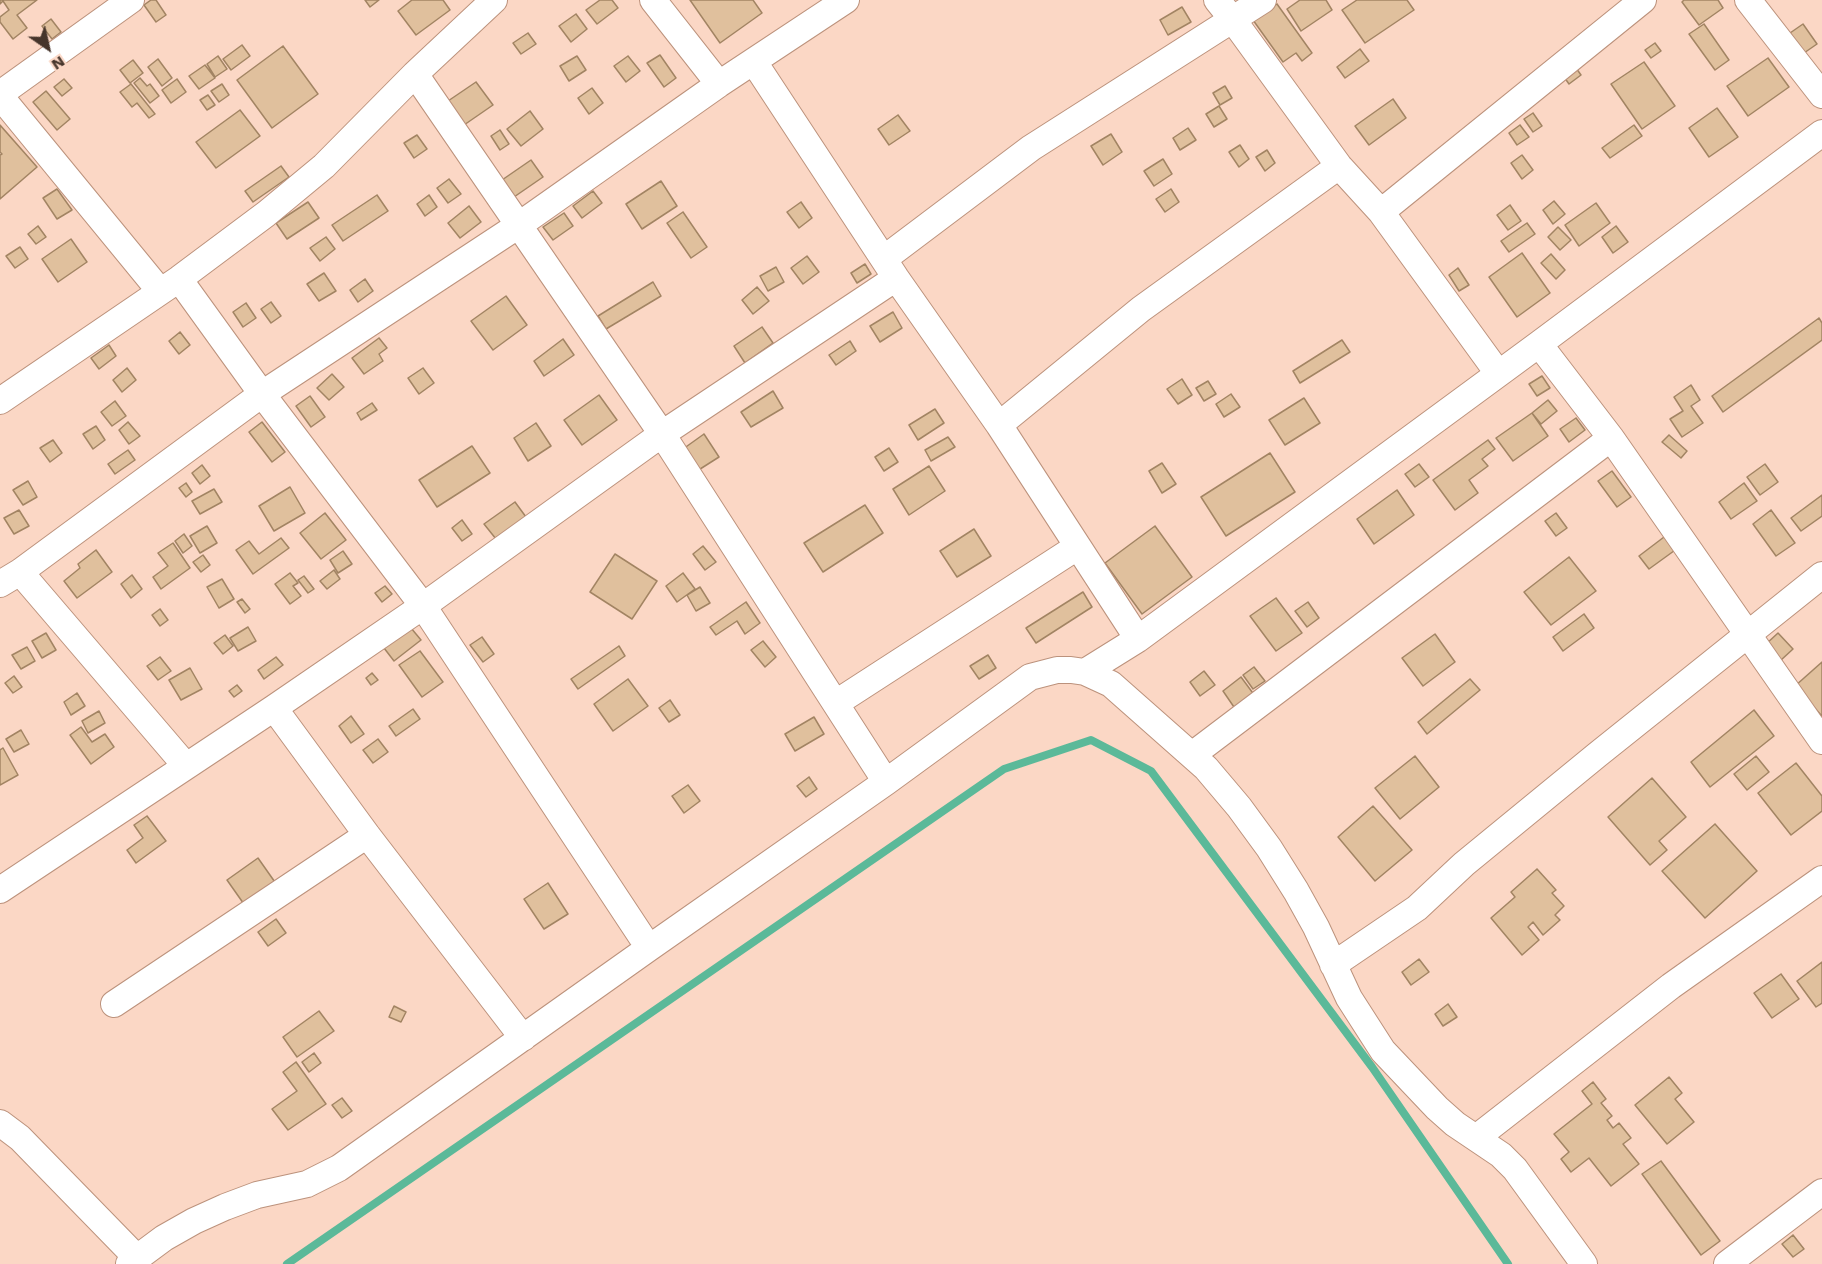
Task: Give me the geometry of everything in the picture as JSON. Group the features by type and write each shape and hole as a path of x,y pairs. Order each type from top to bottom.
{"street":[{"path":"131,0 0,95 169,285 262,394 423,606 649,948"},
{"path":"652,0 719,84"},
{"path":"186,766 10,578 262,394 519,225 719,84 846,0"},
{"path":"1216,0 1339,166 1381,212 1497,373"},
{"path":"0,890 423,606 662,434 890,268 1031,148 1263,0"},
{"path":"1381,212 1643,0"},
{"path":"1748,0 1822,95"},
{"path":"0,401 169,285 266,214 324,166 490,1"},
{"path":"754,62 890,268 999,425 1138,639"},
{"path":"415,74 662,434 886,782"},
{"path":"1085,672 1138,639 1822,133"},
{"path":"999,425 1141,309 1339,166"},
{"path":"1539,344 1611,438 1822,741"},
{"path":"1192,755 1611,438"},
{"path":"836,703 1077,547"},
{"path":"1333,965 1417,908 1482,850 1822,575"},
{"path":"0,1123 20,1138 133,1261 184,1227 225,1207 257,1195 307,1184 339,1168 886,782 1030,677 1057,670 1085,672 1111,684 1192,755 1239,807 1269,848 1296,891 1349,998 1383,1051 1437,1108 1501,1155 1515,1169 1584,1264"},
{"path":"274,708 367,835 523,1038"},
{"path":"114,1004 367,835"},
{"path":"1476,1138 1671,986 1822,879"},
{"path":"1727,1264 1822,1192"}],"building":[{"path":"0,0 37,0 17,15 27,28 13,39 0,22 0,17 9,10 3,1 0,4"},
{"path":"151,0 156,0 166,15 156,22 144,5"},
{"path":"365,0 379,0 370,7"},
{"path":"412,0 443,0 450,10 416,35 398,11"},
{"path":"600,0 612,0 618,8 597,24 586,10"},
{"path":"690,0 753,0 762,13 720,43"},
{"path":"1300,0 1326,0 1332,10 1301,31 1287,9"},
{"path":"1357,0 1407,0 1414,10 1365,43 1342,10"},
{"path":"1684,0 1718,0 1723,8 1699,25 1682,2"},
{"path":"1277,4 1312,53 1302,61 1296,53 1283,62 1253,20"},
{"path":"1182,7 1191,22 1168,35 1160,20"},
{"path":"576,14 587,29 571,42 559,26"},
{"path":"51,19 61,32 52,39 42,26"},
{"path":"1704,24 1729,60 1715,70 1689,34"},
{"path":"1803,24 1817,44 1804,53 1790,33"},
{"path":"528,33 536,44 521,54 513,43"},
{"path":"1655,43 1661,51 1651,58 1645,50"},
{"path":"242,45 250,56 231,70 223,59"},
{"path":"283,46 318,94 272,128 237,80"},
{"path":"1360,49 1369,61 1345,78 1337,67"},
{"path":"660,55 676,78 664,87 647,63"},
{"path":"218,56 227,69 215,77 207,64"},
{"path":"577,56 586,70 569,81 560,66"},
{"path":"628,56 640,71 626,82 614,66"},
{"path":"1569,58 1581,75 1569,84 1557,67"},
{"path":"1768,58 1789,87 1748,116 1727,86"},
{"path":"158,59 172,78 162,86 148,67"},
{"path":"133,60 143,73 130,83 120,70"},
{"path":"1644,62 1675,106 1642,129 1611,84"},
{"path":"205,65 215,78 199,89 189,76"},
{"path":"140,78 147,86 150,84 159,96 150,103 134,83"},
{"path":"64,79 72,88 62,96 54,87"},
{"path":"177,79 186,92 171,103 162,90"},
{"path":"476,82 493,105 464,125 448,101"},
{"path":"131,84 155,114 149,118 137,103 132,107 120,92"},
{"path":"222,84 229,95 219,102 211,91"},
{"path":"1225,86 1232,98 1220,105 1213,93"},
{"path":"592,88 603,103 589,114 578,98"},
{"path":"46,91 70,119 57,130 33,102"},
{"path":"208,95 215,105 207,110 200,100"},
{"path":"1393,99 1406,118 1369,145 1355,126"},
{"path":"1219,106 1227,119 1214,127 1206,114"},
{"path":"1717,108 1738,137 1709,157 1689,128"},
{"path":"240,110 260,136 216,168 196,142"},
{"path":"530,111 543,129 521,146 507,129"},
{"path":"1533,113 1542,126 1533,132 1524,119"},
{"path":"898,115 910,131 889,145 878,129"},
{"path":"0,125 37,167 0,199 0,155 2,154 0,152"},
{"path":"1520,125 1529,137 1517,145 1509,133"},
{"path":"1634,125 1642,136 1610,158 1602,148"},
{"path":"1188,128 1196,140 1180,150 1173,138"},
{"path":"500,130 509,144 500,150 491,136"},
{"path":"1111,134 1122,152 1103,165 1091,146"},
{"path":"417,135 427,149 414,158 404,143"},
{"path":"1240,145 1249,159 1239,167 1229,152"},
{"path":"1267,150 1275,163 1265,171 1256,157"},
{"path":"1522,155 1533,170 1522,179 1511,163"},
{"path":"1163,159 1172,174 1154,186 1144,171"},
{"path":"531,160 543,177 514,197 502,180"},
{"path":"281,166 289,177 253,202 245,191"},
{"path":"449,179 461,194 448,203 437,188"},
{"path":"661,181 677,206 642,229 626,204"},
{"path":"57,189 72,210 57,219 43,198"},
{"path":"1171,189 1179,202 1165,212 1156,199"},
{"path":"593,191 602,203 582,218 573,206"},
{"path":"377,195 388,211 343,241 332,225"},
{"path":"429,195 437,207 425,216 417,204"},
{"path":"1554,201 1565,214 1553,224 1543,210"},
{"path":"308,202 319,218 287,239 276,223"},
{"path":"801,202 812,218 799,228 787,212"},
{"path":"1596,203 1610,223 1579,246 1565,225"},
{"path":"1510,205 1521,221 1508,230 1497,215"},
{"path":"469,206 481,222 460,238 448,223"},
{"path":"683,212 707,247 691,258 667,223"},
{"path":"564,213 573,226 553,240 543,227"},
{"path":"1527,223 1535,234 1509,252 1501,241"},
{"path":"38,226 46,237 36,244 28,234"},
{"path":"1616,226 1628,242 1613,253 1602,237"},
{"path":"1558,227 1571,240 1560,250 1548,237"},
{"path":"326,237 335,249 320,261 310,248"},
{"path":"71,239 87,262 58,282 42,259"},
{"path":"20,247 28,259 15,268 6,256"},
{"path":"1522,253 1550,293 1517,317 1489,277"},
{"path":"1551,254 1565,270 1556,279 1541,263"},
{"path":"807,256 819,272 803,284 791,268"},
{"path":"865,264 871,274 857,283 851,273"},
{"path":"776,267 784,282 768,291 760,276"},
{"path":"1458,268 1469,285 1459,291 1449,275"},
{"path":"324,273 336,291 319,301 307,284"},
{"path":"365,279 373,291 358,302 350,290"},
{"path":"653,282 661,296 606,329 598,316"},
{"path":"757,287 769,301 753,314 742,300"},
{"path":"506,296 527,325 493,350 471,321"},
{"path":"271,302 281,316 271,323 261,309"},
{"path":"246,303 256,318 243,327 233,312"},
{"path":"893,312 902,328 880,342 870,326"},
{"path":"1819,318 1822,323 1822,340 1723,412 1712,396"},
{"path":"762,327 773,343 745,363 734,346"},
{"path":"180,332 190,345 179,354 169,341"},
{"path":"379,338 387,348 379,354 383,361 364,374 352,358"},
{"path":"563,339 574,355 544,376 534,361"},
{"path":"1342,340 1350,352 1300,383 1293,371"},
{"path":"850,341 856,351 836,365 829,355"},
{"path":"109,345 116,356 99,369 91,358"},
{"path":"127,368 136,380 122,392 113,380"},
{"path":"423,368 434,383 419,394 408,378"},
{"path":"332,374 344,387 329,400 317,388"},
{"path":"1542,376 1550,388 1537,396 1529,384"},
{"path":"1182,379 1192,395 1178,404 1167,389"},
{"path":"1208,381 1216,394 1204,401 1196,388"},
{"path":"1691,385 1700,400 1691,406 1703,423 1682,437 1670,419 1683,411 1674,397"},
{"path":"773,391 783,408 751,427 741,412"},
{"path":"1231,394 1240,407 1224,417 1216,404"},
{"path":"599,395 617,420 582,445 564,420"},
{"path":"310,396 325,417 311,427 296,406"},
{"path":"1304,398 1320,423 1285,445 1269,420"},
{"path":"1548,400 1557,411 1541,424 1532,413"},
{"path":"115,401 126,416 112,426 101,412"},
{"path":"372,403 377,410 361,420 357,413"},
{"path":"935,409 944,423 918,440 909,425"},
{"path":"1532,413 1548,436 1513,461 1496,438"},
{"path":"1576,418 1585,430 1569,442 1560,429"},
{"path":"128,422 140,436 129,444 119,430"},
{"path":"262,422 285,452 272,462 249,432"},
{"path":"536,423 551,446 528,461 514,438"},
{"path":"96,426 105,440 93,449 83,434"},
{"path":"704,434 719,457 697,471 683,449"},
{"path":"1669,435 1687,451 1681,458 1662,442"},
{"path":"948,437 955,447 931,461 925,450"},
{"path":"53,440 62,453 50,462 40,448"},
{"path":"1488,440 1495,449 1482,459 1488,466 1469,480 1478,493 1455,510 1433,480"},
{"path":"472,446 490,473 437,507 419,480"},
{"path":"889,448 898,462 884,471 875,457"},
{"path":"128,450 135,460 115,474 108,464"},
{"path":"1270,453 1295,492 1226,536 1201,497"},
{"path":"1162,463 1176,484 1162,493 1149,471"},
{"path":"1419,464 1429,477 1415,487 1405,474"},
{"path":"1765,464 1778,482 1760,495 1747,477"},
{"path":"202,465 210,476 200,484 192,473"},
{"path":"929,466 945,491 909,515 893,489"},
{"path":"1612,471 1631,497 1617,507 1598,481"},
{"path":"28,481 37,497 23,505 13,490"},
{"path":"186,483 192,492 186,497 179,488"},
{"path":"1744,483 1757,501 1731,519 1719,502"},
{"path":"290,487 305,513 274,531 259,506"},
{"path":"214,489 222,502 200,514 192,501"},
{"path":"1397,490 1414,515 1374,544 1357,519"},
{"path":"1822,495 1822,516 1801,531 1791,518"},
{"path":"515,502 526,517 496,539 484,524"},
{"path":"865,505 883,533 823,572 804,543"},
{"path":"19,510 29,526 14,534 4,518"},
{"path":"1771,510 1795,543 1776,556 1753,524"},
{"path":"325,513 346,540 321,559 300,533"},
{"path":"1556,513 1567,528 1556,536 1545,521"},
{"path":"462,520 472,534 462,541 452,528"},
{"path":"207,526 217,543 200,553 190,536"},
{"path":"1155,526 1192,577 1142,614 1105,563"},
{"path":"974,529 991,556 957,577 940,551"},
{"path":"184,534 192,546 183,553 175,541"},
{"path":"1668,534 1678,548 1649,569 1639,556"},
{"path":"281,538 289,548 253,574 236,550 249,541 259,554"},
{"path":"173,543 190,568 161,589 153,577 168,566 158,553"},
{"path":"703,546 716,562 705,570 693,554"},
{"path":"96,550 112,572 77,598 64,581 80,568 78,564"},
{"path":"343,551 352,564 338,573 330,560"},
{"path":"615,554 657,581 632,619 590,592"},
{"path":"203,555 210,565 201,572 193,562"},
{"path":"1569,557 1596,591 1551,625 1524,592"},
{"path":"334,570 340,579 327,589 320,581"},
{"path":"290,573 298,583 293,586 301,596 290,604 275,584"},
{"path":"683,573 695,589 677,602 666,586"},
{"path":"132,575 142,589 131,598 121,584"},
{"path":"304,576 314,589 308,593 298,580"},
{"path":"222,579 234,599 219,608 207,587"},
{"path":"385,586 392,594 382,602 375,593"},
{"path":"700,587 710,603 696,611 687,595"},
{"path":"1083,592 1092,607 1036,643 1026,628"},
{"path":"1276,598 1302,633 1276,651 1250,616"},
{"path":"242,599 250,609 245,613 237,602"},
{"path":"746,602 760,623 745,634 737,621 716,635 710,627"},
{"path":"1308,602 1319,618 1307,627 1295,611"},
{"path":"160,609 168,620 160,626 152,615"},
{"path":"1584,614 1594,628 1563,651 1553,637"},
{"path":"248,627 256,641 238,651 230,638"},
{"path":"411,628 421,640 394,661 384,648"},
{"path":"46,633 56,650 42,658 32,641"},
{"path":"1778,633 1793,649 1780,661 1765,645"},
{"path":"1435,634 1455,662 1423,686 1402,658"},
{"path":"225,635 233,646 223,654 214,643"},
{"path":"482,637 494,654 483,662 470,645"},
{"path":"763,641 776,657 765,667 751,650"},
{"path":"619,646 625,656 578,689 571,679"},
{"path":"27,647 35,661 21,669 12,655"},
{"path":"420,651 443,682 422,697 399,665"},
{"path":"988,655 996,668 979,679 970,666"},
{"path":"160,657 171,671 158,680 147,666"},
{"path":"276,657 283,665 264,679 258,670"},
{"path":"1822,662 1822,716 1795,686"},
{"path":"1254,667 1265,681 1253,689 1243,675"},
{"path":"190,668 202,689 181,700 169,680"},
{"path":"1204,671 1215,685 1200,696 1190,682"},
{"path":"372,673 378,680 371,685 366,678"},
{"path":"14,676 22,687 13,693 5,683"},
{"path":"1241,677 1255,696 1236,710 1223,691"},
{"path":"628,679 648,706 613,731 594,704"},
{"path":"1470,679 1480,690 1427,734 1418,722"},
{"path":"237,685 242,691 234,697 229,691"},
{"path":"77,693 85,706 71,715 64,702"},
{"path":"670,700 680,715 669,722 659,708"},
{"path":"413,709 420,719 396,736 389,726"},
{"path":"1754,710 1774,736 1710,787 1691,762"},
{"path":"99,711 105,723 88,733 82,721"},
{"path":"351,716 364,734 351,743 339,726"},
{"path":"814,717 824,734 795,751 785,734"},
{"path":"81,727 92,742 105,734 114,747 91,764 70,735"},
{"path":"21,730 29,744 14,752 6,739"},
{"path":"378,739 388,752 373,763 363,750"},
{"path":"3,748 18,775 0,785 0,750"},
{"path":"1415,756 1439,787 1400,819 1375,788"},
{"path":"1756,756 1769,772 1747,790 1734,774"},
{"path":"1796,763 1822,796 1822,811 1791,835 1758,793"},
{"path":"809,777 817,789 806,797 797,786"},
{"path":"1652,778 1686,817 1659,841 1667,850 1650,865 1608,817"},
{"path":"688,785 700,801 684,813 672,796"},
{"path":"1373,806 1412,850 1375,881 1338,837"},
{"path":"147,816 166,841 136,863 127,850 143,838 134,825"},
{"path":"1715,824 1757,871 1705,918 1662,871"},
{"path":"258,858 277,885 246,907 227,880"},
{"path":"1537,869 1556,890 1552,893 1564,906 1555,915 1560,920 1543,935 1533,922 1528,927 1539,940 1522,955 1491,918 1515,897 1511,892"},
{"path":"548,883 568,914 544,929 524,899"},
{"path":"276,919 286,933 268,946 258,932"},
{"path":"1419,959 1429,972 1411,985 1402,972"},
{"path":"1822,962 1822,1003 1816,1007 1797,981"},
{"path":"1781,974 1799,999 1772,1018 1754,993"},
{"path":"1448,1004 1457,1017 1443,1026 1435,1014"},
{"path":"394,1006 406,1012 401,1022 389,1017"},
{"path":"319,1011 334,1031 297,1057 283,1037"},
{"path":"314,1053 321,1063 309,1072 302,1062"},
{"path":"296,1062 326,1104 288,1130 272,1109 297,1091 283,1072"},
{"path":"1669,1077 1682,1093 1675,1099 1694,1122 1667,1144 1635,1105"},
{"path":"1593,1082 1606,1099 1601,1103 1612,1116 1607,1120 1613,1128 1619,1123 1631,1138 1623,1144 1639,1164 1611,1186 1589,1158 1571,1172 1561,1159 1569,1152 1554,1134 1592,1104 1582,1091"},
{"path":"342,1098 352,1111 342,1118 332,1105"},
{"path":"1661,1161 1720,1241 1701,1255 1642,1174"},
{"path":"1793,1235 1804,1249 1793,1257 1782,1244"}],"waterway":[{"path":"287,1264 1004,769 1091,740 1151,771 1372,1067 1508,1264"}]}
